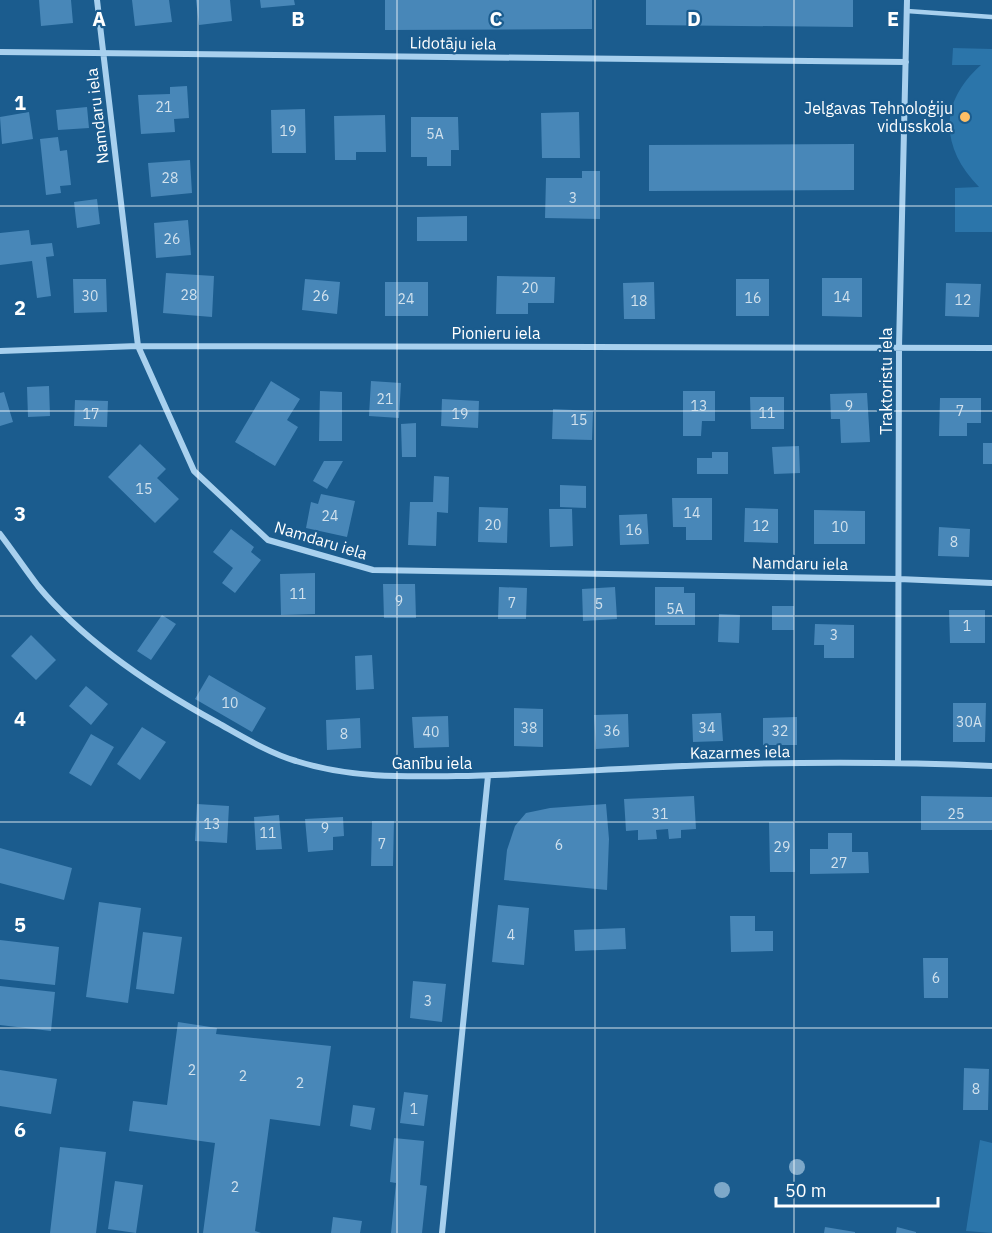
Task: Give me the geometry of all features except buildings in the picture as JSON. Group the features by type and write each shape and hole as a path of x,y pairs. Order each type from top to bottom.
{"street":[{"name":"Namdaru iela","path":"97,0 138,346 194,471 267,540 373,570 899,579 992,584"},
{"name":"Traktoristu iela","path":"898,762 899,347 907,0"},
{"name":"Lidotāju iela","path":"0,52 906,62"},
{"name":"Pionieru iela","path":"0,351 138,346 992,348"},
{"name":"Ganību iela","path":"0,534 39,587 102,647 133,671 198,712 262,747 293,760 363,776 488,776 442,1233"},
{"name":"Kazarmes iela","path":"488,776 649,768 898,762 992,766"}],"lane":[{"path":"907,11 992,17"}],"shaded area":[{"path":"953,48 992,49 992,232 955,232 955,188 979,187 957,157 950,126 951,110 967,80 981,65 952,65"},
{"path":"980,1140 992,1143 992,1233 966,1231"}],"place":[{"name":"Jelgavas Tehnoloģiju vidusskola","path":"965,117"}]}
